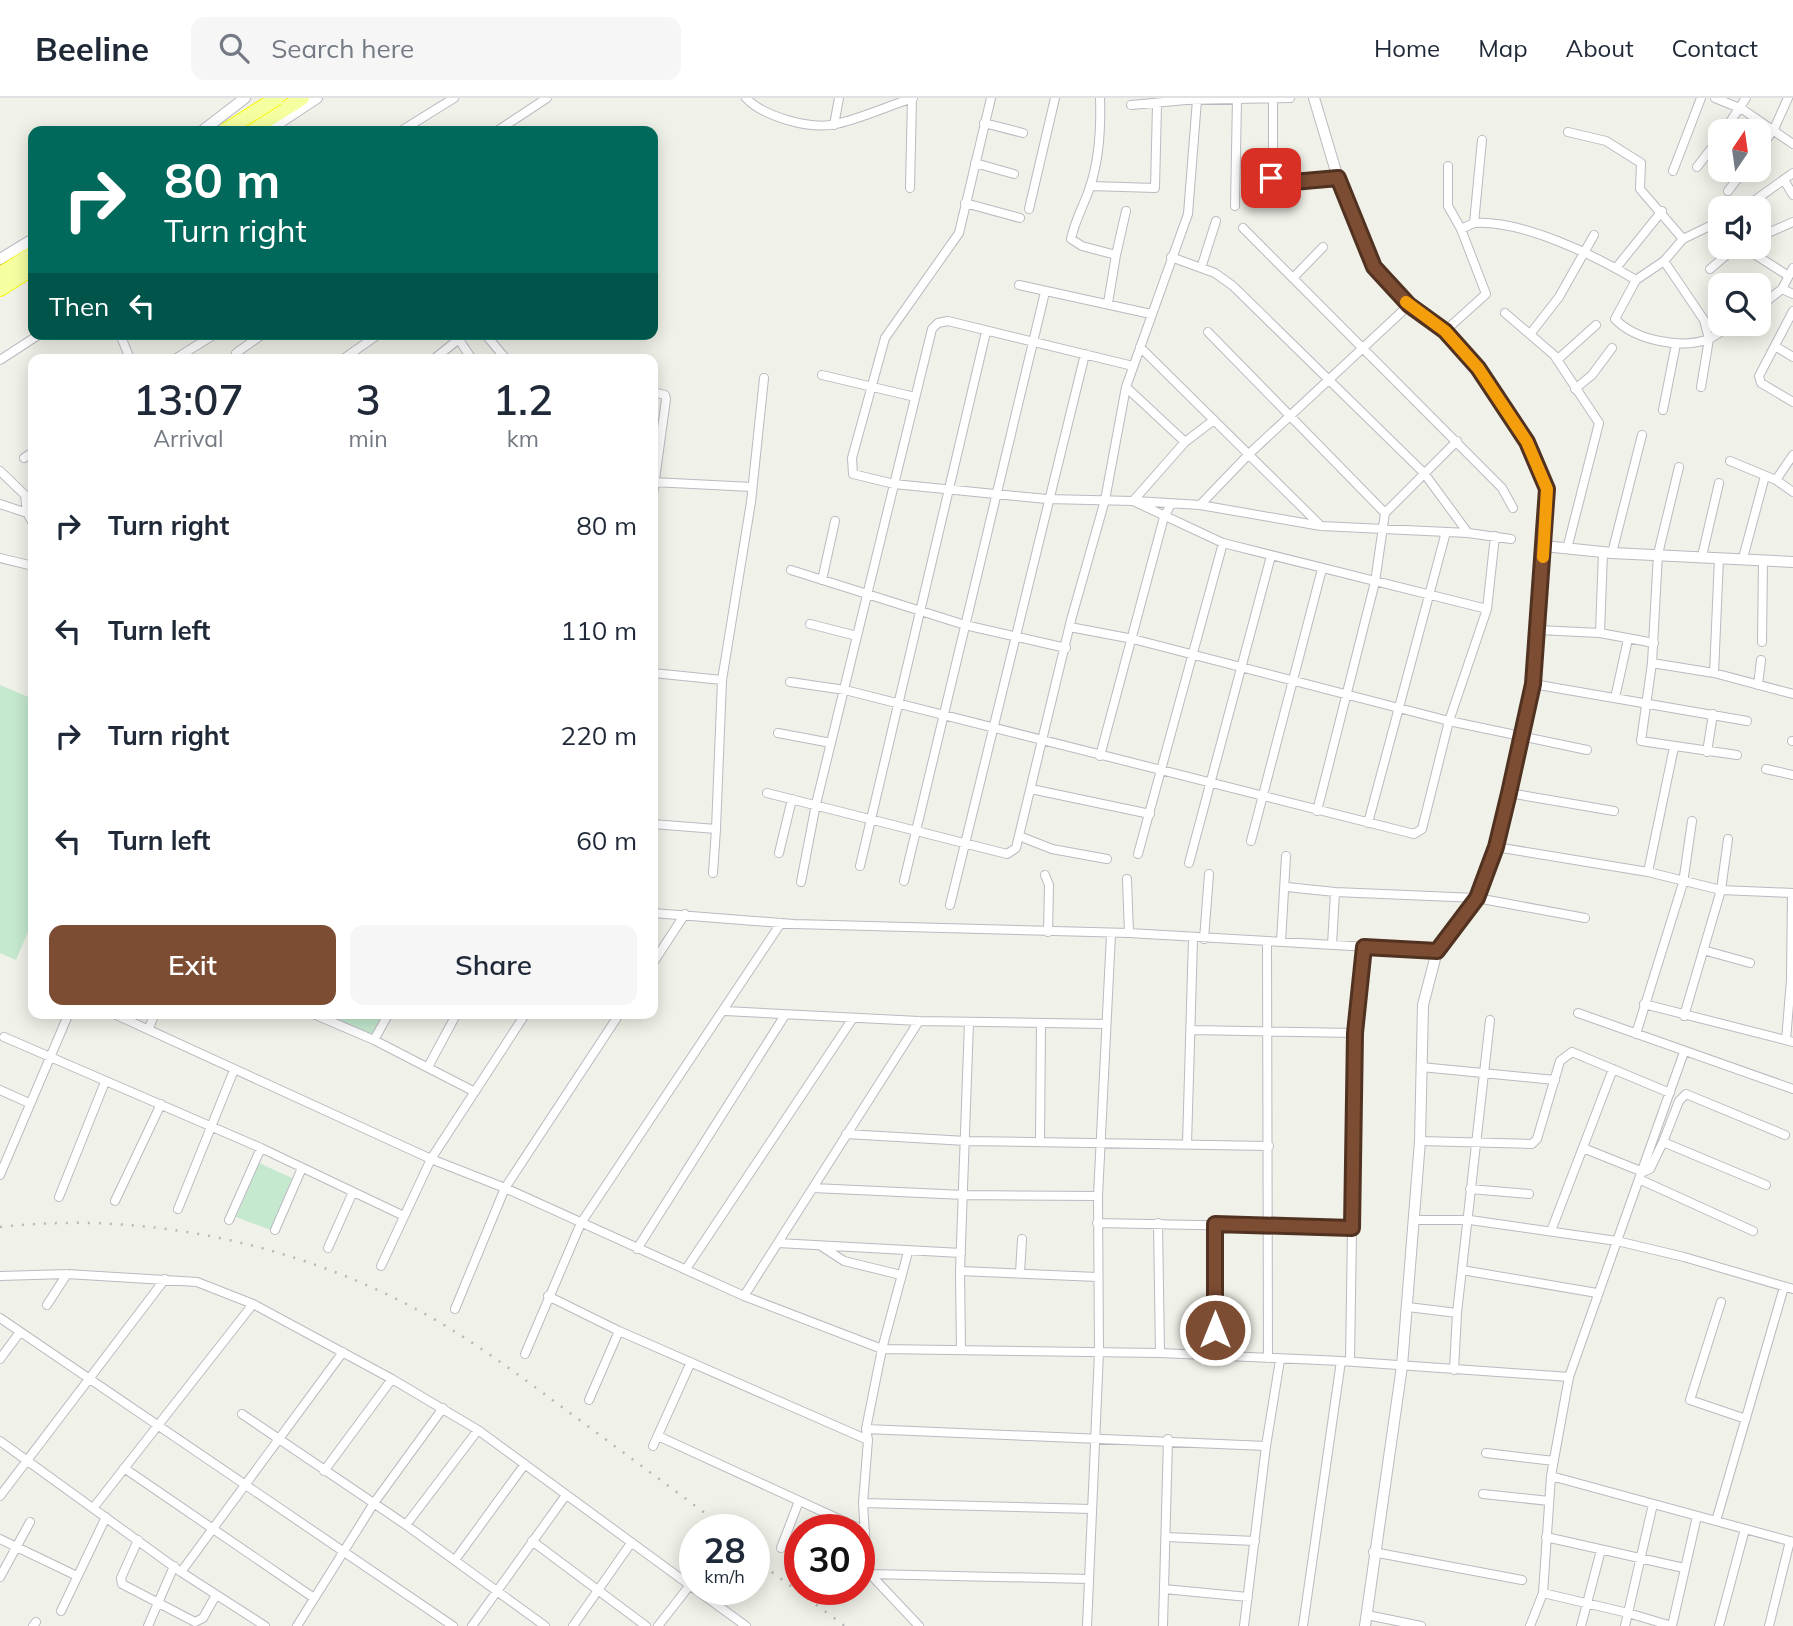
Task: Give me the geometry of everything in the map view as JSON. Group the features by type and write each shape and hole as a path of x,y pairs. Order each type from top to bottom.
{"highway":[{"path":"223,124 277,98"},
{"path":"258,126 302,98"},
{"path":"0,275 28,256"},
{"path":"0,289 28,271"}],"street":[{"path":"223,124 244,98"},
{"path":"275,126 317,98"},
{"path":"409,126 454,98"},
{"path":"504,126 547,98"},
{"path":"746,98 787,121 834,125 913,98 910,188"},
{"path":"834,125 839,98"},
{"path":"873,111 876,98"},
{"path":"991,98 959,233 885,338 850,467 853,474 860,478 894,484 1047,499 1200,505 1321,526 1468,533 1511,539"},
{"path":"1029,209 1055,98"},
{"path":"1100,98 1101,124 1090,186 1077,214 1071,239 1082,246 1116,255"},
{"path":"1131,105 1157,105 1186,99 1290,98"},
{"path":"1314,98 1338,178 1374,267 1409,305 1445,331 1478,368 1527,442 1547,489 1539,630 1533,684 1509,793 1496,847 1477,898 1437,951 1423,1005 1420,1141 1408,1307 1366,1620 1421,1626"},
{"path":"1673,171 1701,98"},
{"path":"1715,98 1742,109 1793,144"},
{"path":"1734,119 1746,98"},
{"path":"1771,133 1788,98"},
{"path":"1235,205 1237,99"},
{"path":"1273,99 1273,181 1338,178"},
{"path":"767,793 1007,854 1016,848 1070,627 1105,500 1126,387 1188,214 1198,100"},
{"path":"1090,186 1155,188 1157,105"},
{"path":"984,123 1023,134"},
{"path":"1568,132 1606,141 1632,155 1643,167 1638,178 1640,189 1662,211 1683,239"},
{"path":"1474,223 1482,140"},
{"path":"1697,167 1708,153"},
{"path":"975,163 1014,174"},
{"path":"1445,331 1486,294 1461,229 1448,206 1448,166"},
{"path":"1761,196 1793,173"},
{"path":"1784,180 1793,195"},
{"path":"1728,191 1735,182"},
{"path":"965,203 1020,218"},
{"path":"1108,303 1126,211"},
{"path":"1616,268 1662,211"},
{"path":"1201,268 1216,221"},
{"path":"1771,232 1793,222"},
{"path":"1461,229 1474,223 1507,225 1585,254 1636,280"},
{"path":"1708,227 1683,239 1664,261 1636,280 1615,319 1647,337 1676,344 1714,336"},
{"path":"1243,228 1294,277 1360,348 1457,441 1502,488 1513,508"},
{"path":"1531,333 1585,254 1594,236"},
{"path":"0,259 28,242"},
{"path":"1294,277 1324,247"},
{"path":"1171,257 1201,268 1233,286 1424,473 1468,533"},
{"path":"1710,269 1722,259"},
{"path":"1762,259 1787,275"},
{"path":"1664,261 1704,320 1709,339 1701,387"},
{"path":"1771,298 1782,289 1793,268"},
{"path":"0,296 28,278"},
{"path":"1019,285 1151,314"},
{"path":"1782,289 1793,295"},
{"path":"904,881 1045,292"},
{"path":"1200,505 1360,348 1409,305"},
{"path":"1793,312 1759,376 1761,383 1793,402"},
{"path":"1505,313 1531,333 1557,360 1599,423 1567,549"},
{"path":"801,882 816,804 932,329 937,323 948,321 1133,366"},
{"path":"1557,360 1596,325"},
{"path":"860,866 918,609 986,332"},
{"path":"1208,332 1293,415 1385,513 1385,530 1375,582 1317,811"},
{"path":"0,360 31,340"},
{"path":"183,354 205,340"},
{"path":"236,353 254,340"},
{"path":"350,354 370,340"},
{"path":"440,354 458,340"},
{"path":"490,340 502,354"},
{"path":"1663,410 1676,344"},
{"path":"1775,346 1793,357"},
{"path":"1140,347 1321,526"},
{"path":"1575,389 1592,375 1612,348"},
{"path":"950,905 963,841 1085,354"},
{"path":"822,376 915,397"},
{"path":"713,873 722,680 752,487 764,378"},
{"path":"1126,387 1185,442"},
{"path":"658,393 665,395 666,399 658,454"},
{"path":"1133,501 1185,442 1214,420"},
{"path":"1600,633 1607,552 1642,435"},
{"path":"1385,513 1457,441"},
{"path":"24,458 28,455"},
{"path":"1776,480 1793,455"},
{"path":"1730,461 1776,480 1793,492"},
{"path":"1679,467 1658,554 1654,643 1640,741 1737,755"},
{"path":"0,471 25,495 27,513 0,505"},
{"path":"1743,558 1765,476"},
{"path":"658,482 752,487"},
{"path":"1702,556 1719,483"},
{"path":"1133,501 1223,543 1487,609"},
{"path":"1101,756 1164,517 1171,503"},
{"path":"822,580 835,522"},
{"path":"1368,823 1401,709 1446,532"},
{"path":"790,682 845,690 1414,834 1422,829 1449,721 1487,609 1495,536"},
{"path":"1138,854 1163,771 1223,543"},
{"path":"1544,546 1719,558 1792,559"},
{"path":"1189,863 1243,670 1271,556"},
{"path":"0,558 28,565"},
{"path":"1714,673 1719,558"},
{"path":"1762,642 1763,560"},
{"path":"1251,841 1322,569"},
{"path":"792,570 965,625 1066,648"},
{"path":"810,624 857,636"},
{"path":"1070,627 1133,639 1243,670 1449,721 1587,750"},
{"path":"1539,630 1600,633 1654,643"},
{"path":"1615,698 1628,639"},
{"path":"1758,685 1761,660"},
{"path":"1652,663 1714,673 1793,694"},
{"path":"658,674 722,680"},
{"path":"1533,684 1747,722"},
{"path":"1707,752 1713,714"},
{"path":"778,733 831,743"},
{"path":"1648,872 1674,747"},
{"path":"1766,769 1793,775"},
{"path":"1031,789 1150,814"},
{"path":"1509,793 1614,811"},
{"path":"779,853 792,799"},
{"path":"1636,1034 1683,883 1692,821"},
{"path":"658,824 716,829"},
{"path":"1019,836 1052,849 1107,859"},
{"path":"1684,1016 1721,890 1728,839"},
{"path":"1496,847 1648,872 1683,883 1721,890 1792,893 1789,1041 1644,1004"},
{"path":"1281,942 1287,887 1286,856"},
{"path":"1204,939 1209,874"},
{"path":"1045,875 1049,885 1048,932"},
{"path":"1127,879 1129,933"},
{"path":"1287,887 1335,892 1477,898 1585,918"},
{"path":"1332,945 1335,892"},
{"path":"658,913 781,923 1129,933 1193,939 1437,951"},
{"path":"658,956 685,914"},
{"path":"525,1354 581,1223 725,1011 781,923"},
{"path":"1087,1626 1093,1438 1100,1352 1097,1223 1111,934"},
{"path":"1188,1144 1193,939"},
{"path":"1267,942 1268,1358"},
{"path":"1303,1626 1345,1361 1352,1228 1355,1033 1364,947"},
{"path":"1703,950 1750,963"},
{"path":"725,1011 919,1021 1106,1024"},
{"path":"1578,1013 1793,1089"},
{"path":"637,1249 785,1015"},
{"path":"686,1269 853,1018"},
{"path":"0,1175 4,1155 66,1019"},
{"path":"127,1019 431,1159 505,1188 744,1296 882,1349 1160,1353 1345,1361 1569,1377"},
{"path":"149,1028 153,1019"},
{"path":"325,1019 374,1040 475,1092"},
{"path":"374,1040 386,1019"},
{"path":"428,1067 454,1019"},
{"path":"382,1266 431,1159 522,1019"},
{"path":"456,1309 505,1188 616,1019"},
{"path":"1454,1370 1474,1142 1490,1020"},
{"path":"744,1296 919,1021"},
{"path":"961,1350 960,1271 969,1022"},
{"path":"1040,1141 1041,1024"},
{"path":"1192,1030 1355,1033"},
{"path":"4,1037 261,1148 404,1216"},
{"path":"1420,1141 1532,1144 1537,1139 1560,1061 1572,1052 1670,1093"},
{"path":"1530,1626 1543,1593 1551,1476 1569,1377 1684,1052"},
{"path":"1421,1067 1555,1080"},
{"path":"1551,1231 1613,1069"},
{"path":"178,1209 234,1070"},
{"path":"59,1197 105,1082"},
{"path":"0,1090 29,1103"},
{"path":"1642,1176 1650,1170 1679,1101 1686,1094 1785,1135"},
{"path":"115,1202 161,1104"},
{"path":"846,1134 966,1141 1269,1146"},
{"path":"1663,1142 1766,1185"},
{"path":"229,1220 261,1148"},
{"path":"1583,1148 1753,1231"},
{"path":"275,1230 302,1168"},
{"path":"813,1188 964,1195 1098,1196"},
{"path":"1470,1189 1530,1194"},
{"path":"328,1248 353,1192"},
{"path":"1414,1220 1469,1220 1617,1241 1684,1257 1793,1289"},
{"path":"1097,1223 1352,1228"},
{"path":"1158,1223 1160,1353"},
{"path":"1215,1224 1215,1356"},
{"path":"1020,1273 1022,1239"},
{"path":"778,1243 961,1253"},
{"path":"821,1246 844,1261 901,1275"},
{"path":"864,1514 868,1440 866,1429 882,1349 908,1252"},
{"path":"1462,1270 1597,1293"},
{"path":"960,1271 1097,1277"},
{"path":"0,1276 67,1274 165,1279 212,1286 253,1304 392,1379 478,1430 679,1577"},
{"path":"47,1305 67,1274"},
{"path":"0,1496 165,1279"},
{"path":"1716,1521 1784,1287"},
{"path":"548,1296 619,1331 868,1440"},
{"path":"1721,1302 1689,1400 1746,1419"},
{"path":"94,1507 253,1304"},
{"path":"1408,1307 1457,1312"},
{"path":"0,1318 160,1424 453,1626"},
{"path":"589,1400 619,1331"},
{"path":"0,1359 20,1332"},
{"path":"148,1626 177,1569 247,1484 343,1352"},
{"path":"1244,1626 1266,1446 1280,1360"},
{"path":"653,1446 691,1362"},
{"path":"324,1471 392,1379"},
{"path":"297,1626 374,1503 443,1408"},
{"path":"242,1414 406,1525 545,1626"},
{"path":"866,1429 1168,1439 1266,1446"},
{"path":"406,1525 478,1430"},
{"path":"658,1436 828,1514"},
{"path":"1163,1626 1168,1439"},
{"path":"0,1441 177,1569 265,1626"},
{"path":"1486,1453 1554,1461"},
{"path":"455,1560 525,1464"},
{"path":"124,1468 314,1598"},
{"path":"1551,1476 1791,1541 1769,1626"},
{"path":"1483,1494 1549,1502"},
{"path":"472,1626 566,1495"},
{"path":"781,1548 799,1501"},
{"path":"863,1503 1091,1509"},
{"path":"1625,1626 1643,1559 1653,1504"},
{"path":"1543,1593 1672,1626 1697,1516"},
{"path":"61,1611 106,1517"},
{"path":"0,1577 30,1521"},
{"path":"1719,1626 1745,1529"},
{"path":"1166,1537 1255,1541"},
{"path":"1546,1537 1684,1568"},
{"path":"0,1539 77,1576"},
{"path":"138,1540 121,1578 122,1584 198,1622 216,1595"},
{"path":"532,1541 597,1593 646,1626"},
{"path":"573,1626 631,1543"},
{"path":"1581,1626 1601,1550"},
{"path":"1374,1552 1522,1580"},
{"path":"875,1574 1089,1579"},
{"path":"875,1579 919,1626"},
{"path":"1164,1589 1248,1597"},
{"path":"658,1626 679,1603"},
{"path":"717,1605 744,1625"}],"green space":[{"path":"0,685 28,697 28,932 16,960 0,953"},
{"path":"320,1019 380,1019 369,1041"},
{"path":"259,1163 292,1178 271,1230 236,1217"}],"railway":[{"path":"0,1227 53,1223 161,1228 266,1249 368,1286 436,1320 475,1345 706,1514"},
{"path":"770,1571 845,1626"}],"slow traffic":[{"path":"1406,302 1445,331 1478,368 1527,442 1547,489 1543,557"}],"route":[{"path":"1215,1330 1215,1224 1352,1228 1355,1033 1364,947 1437,951 1477,898 1496,847 1533,684 1545,541 1547,489 1527,442 1478,368 1445,331 1409,305 1374,267 1338,178 1282,183 1271,178"}]}
